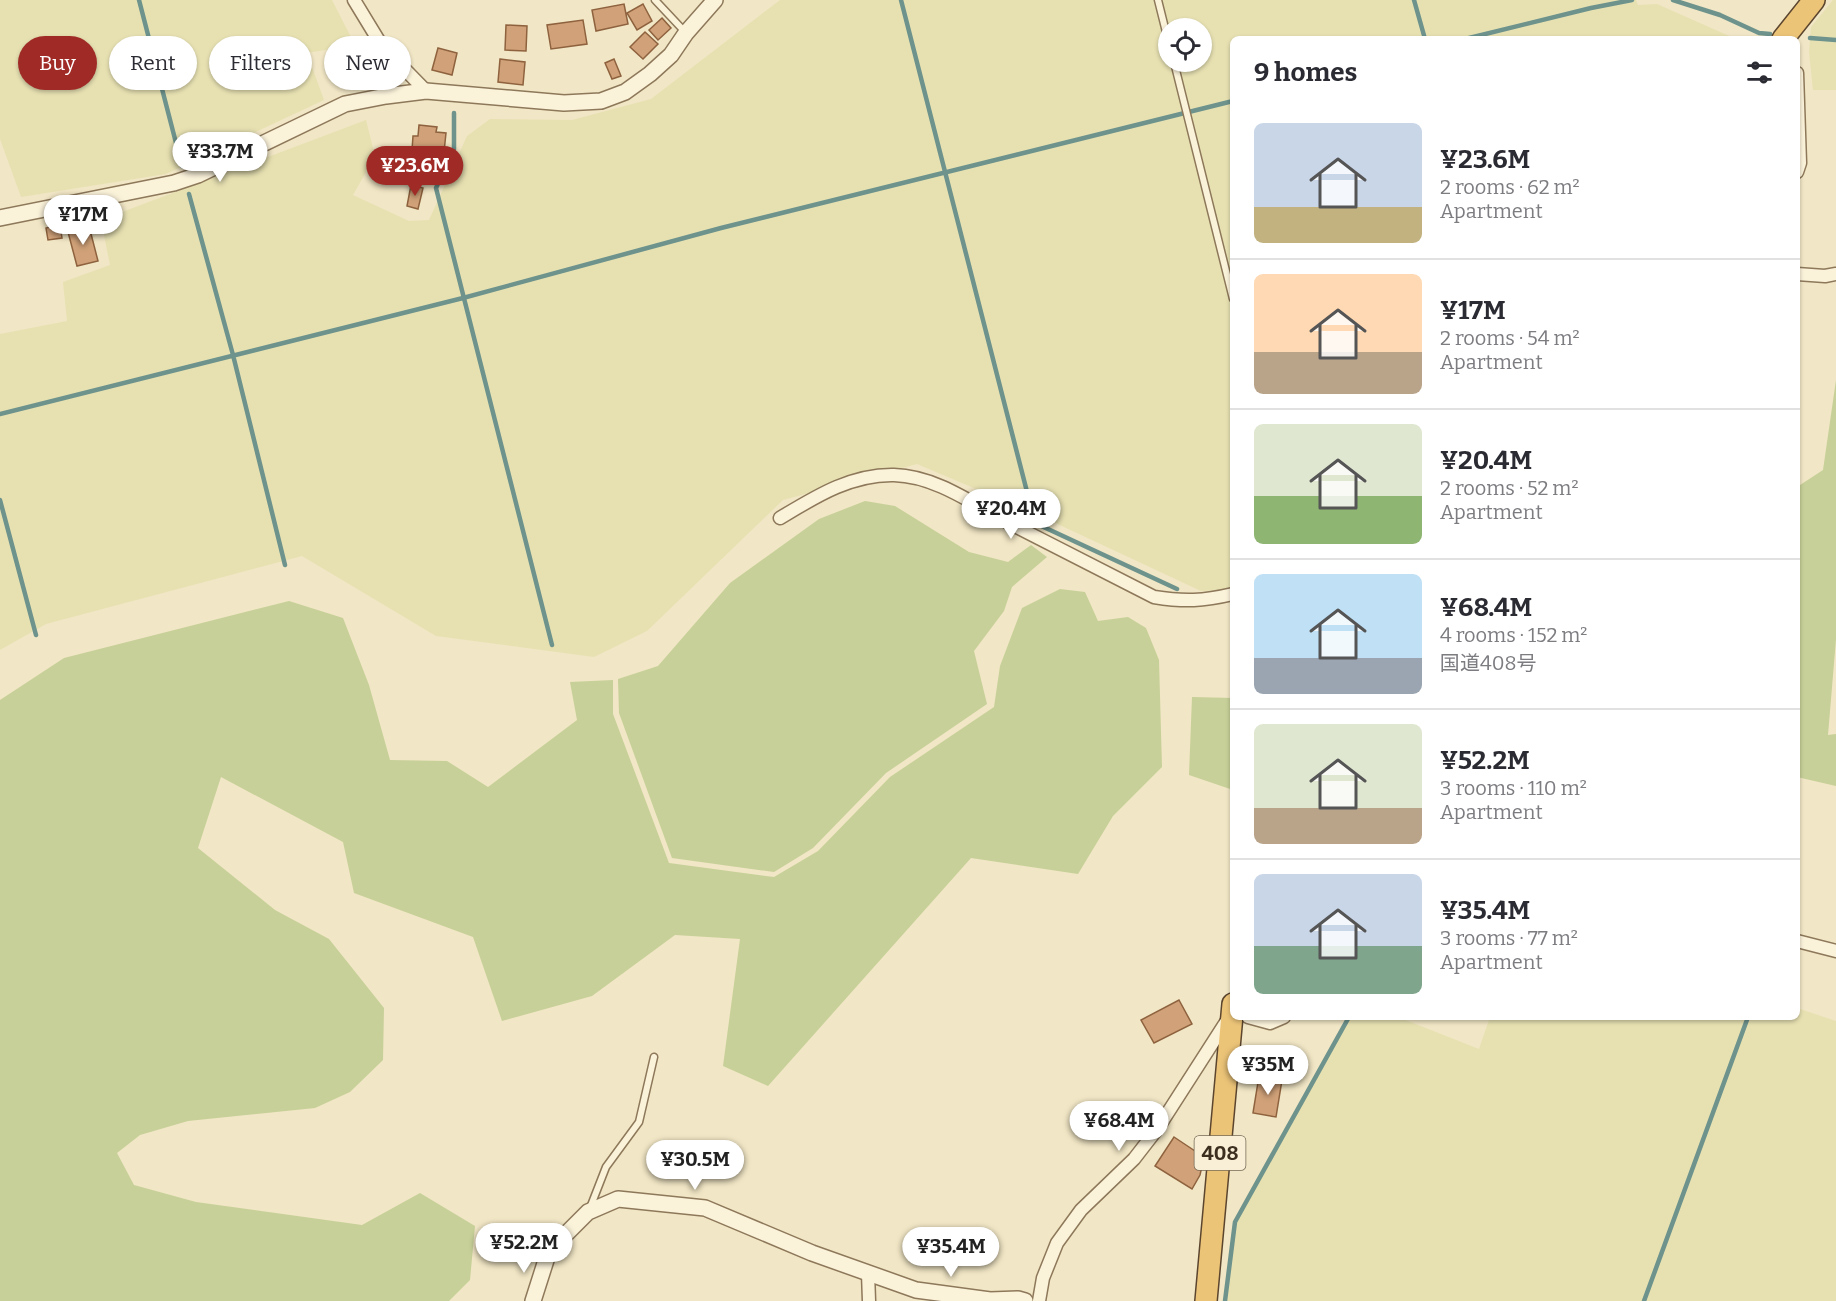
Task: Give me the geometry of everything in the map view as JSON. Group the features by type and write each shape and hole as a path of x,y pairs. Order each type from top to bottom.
{"highway":[{"path":"1787,36 1810,1"},
{"name":"408","path":"1206,1301 1235,1020"}],"street":[{"path":"354,0 382,46 426,91"},
{"path":"0,218 174,183 198,175 345,104 386,96 426,91 564,103 601,101 625,92 650,74 671,55 686,33 716,0"},
{"path":"1800,274 1825,276 1836,274"},
{"path":"780,518 815,496 851,482 880,476 908,476 949,490 1154,597 1183,601 1230,595"},
{"path":"1800,942 1836,951"},
{"path":"1039,1301 1043,1278 1057,1243 1081,1210 1134,1159 1158,1128 1231,1020"},
{"path":"1261,1020 1270,1023 1277,1020"},
{"path":"532,1301 547,1257 555,1242 566,1235 588,1212 618,1199 705,1209 916,1290 990,1300 1025,1301"},
{"path":"868,1273 869,1301"}],"lane":[{"path":"655,0 686,33"},
{"path":"1158,0 1162,18"},
{"path":"1176,72 1230,287"},
{"path":"588,1212 606,1167 639,1122 654,1057"}],"shaded area":[{"path":"0,0 332,0 350,36 324,36 324,50 312,52 312,36 209,36 209,90 312,90 312,67 324,100 166,174 21,197 0,139"},
{"path":"780,0 1636,0 1638,5 1657,4 1729,36 1230,36 1230,590 1201,591 1049,520 917,464 783,500 647,631 594,657 436,636 302,556 46,624 0,650 0,334 67,321 63,282 110,265 101,220 366,120 375,156 353,195 409,221 429,220 467,136 490,119 572,120 651,99"},
{"path":"1833,0 1836,0 1836,90 1813,90 1809,52 1811,27"},
{"path":"1800,1009 1836,1021 1836,1301 1227,1301 1234,1226 1347,1020 1406,1020 1479,1049 1489,1020 1800,1020"}],"green space":[{"path":"1836,380 1836,639 1828,735 1836,734 1836,786 1800,778 1800,485 1823,470"},
{"path":"865,501 895,506 969,552 1008,562 1031,545 1047,557 1012,587 1004,611 974,651 987,704 886,773 813,848 774,872 672,858 619,713 618,679 658,666 730,583 819,519"},
{"path":"1060,589 1085,592 1098,621 1128,617 1146,628 1159,660 1162,767 1113,816 1078,874 971,858 768,1086 723,1066 740,939 675,935 592,996 502,1021 473,937 354,893 343,842 221,777 198,848 275,910 329,939 384,1008 383,1060 350,1092 315,1108 188,1121 140,1135 117,1153 134,1185 196,1202 362,1225 420,1193 475,1226 470,1280 449,1301 0,1301 0,700 64,658 289,601 343,618 369,685 390,760 447,761 488,787 577,720 570,682 613,680 613,714 669,863 774,877 818,851 890,777 994,707 1000,666 1022,608"},
{"path":"1192,697 1230,698 1230,789 1189,775"}],"building":[{"path":"624,4 628,24 596,31 592,10"},
{"path":"643,4 652,21 637,30 627,13"},
{"path":"662,18 671,28 658,40 649,30"},
{"path":"583,20 587,44 551,49 547,25"},
{"path":"506,25 527,26 526,51 505,50"},
{"path":"645,32 658,44 643,59 630,47"},
{"path":"438,48 457,53 452,75 432,70"},
{"path":"500,59 525,62 523,85 498,82"},
{"path":"614,59 621,76 612,79 605,63"},
{"path":"419,125 437,127 436,132 446,133 444,152 412,150 413,136 418,136"},
{"path":"430,156 442,161 437,173 426,168"},
{"path":"411,185 423,188 418,209 407,206"},
{"path":"60,225 62,238 48,240 46,228"},
{"path":"89,226 98,261 77,266 68,232"},
{"path":"1179,1000 1192,1024 1154,1043 1141,1020"},
{"path":"1259,1076 1282,1080 1276,1117 1253,1113"},
{"path":"1174,1137 1204,1157 1200,1175 1192,1189 1155,1166"}],"waterway":[{"path":"139,0 182,166"},
{"path":"901,0 1035,523 1177,589"},
{"path":"1414,0 1424,36"},
{"path":"1477,36 1632,0"},
{"path":"1673,0 1720,15 1759,33 1770,34"},
{"path":"1810,38 1836,40"},
{"path":"0,414 463,298 721,228 1230,102"},
{"path":"454,113 454,149 436,188 552,645"},
{"path":"189,194 233,355 285,565"},
{"path":"0,500 36,635"},
{"path":"1225,1301 1235,1222 1347,1020"},
{"path":"1644,1301 1747,1020"}]}
